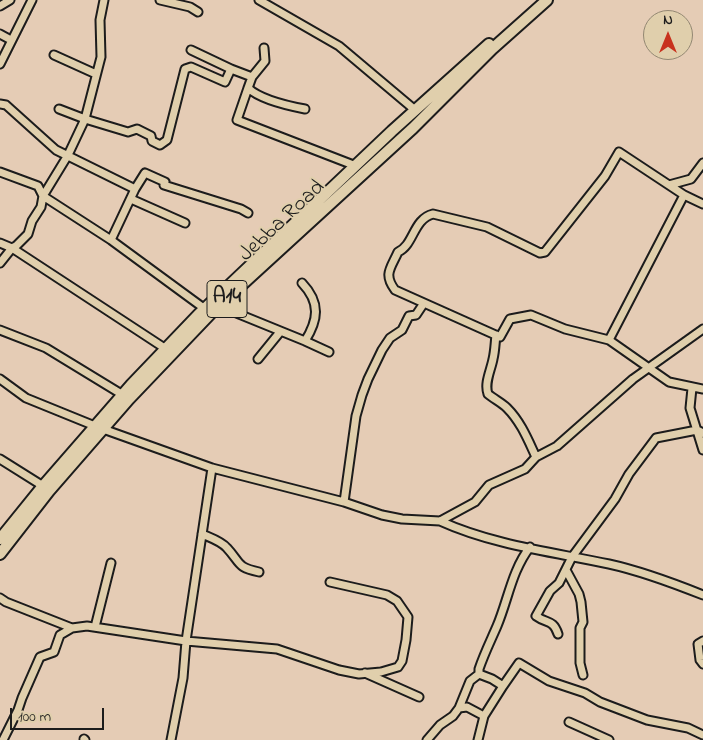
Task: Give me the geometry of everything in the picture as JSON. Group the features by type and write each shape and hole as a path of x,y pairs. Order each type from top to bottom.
{"highway":[{"path":"0,539 43,486 99,428 122,395 204,308 415,110 537,0"},
{"name":"Jebba Road","path":"0,554 99,428 219,306 547,0"}],"street":[{"path":"0,6 10,0"},
{"path":"0,64 32,0"},
{"path":"0,263 12,248 28,234 32,221 41,207 44,196 68,155 85,119 101,57 100,20 104,0"},
{"path":"160,0 190,7 198,12"},
{"path":"259,0 267,2 339,46 415,110"},
{"path":"0,34 11,40"},
{"path":"264,48 265,61 252,77 237,120 356,166"},
{"path":"191,50 252,77"},
{"path":"54,55 96,74"},
{"path":"59,108 85,119 128,132 137,129 151,136 152,141 160,145 167,140 186,69 191,67 225,82 231,69"},
{"path":"248,88 254,93 293,107 305,109"},
{"path":"0,104 6,105 56,150 135,189"},
{"path":"703,204 684,195 619,152 605,176 546,252 540,253 486,227 436,214 427,216 418,225 405,249 398,252 388,274 388,281 395,290 500,337 510,319 531,315 565,328 609,340 669,382 703,389"},
{"path":"669,185 691,179 703,163"},
{"path":"0,172 38,186 44,196 111,240 204,308"},
{"path":"111,240 135,189 145,173 165,182 164,185 241,209 248,213"},
{"path":"609,340 684,195"},
{"path":"130,199 185,223"},
{"path":"0,243 12,248 166,349"},
{"path":"302,283 310,292 316,318 305,341"},
{"path":"344,502 356,416 368,379 390,338 402,330 409,316 416,315 424,303"},
{"path":"219,306 330,352"},
{"path":"440,520 475,502 489,485 524,469 536,457 557,446 618,392 703,329"},
{"path":"0,330 46,348 58,356 71,361 122,395"},
{"path":"258,360 280,332"},
{"path":"496,335 486,391 507,408 517,420 536,457"},
{"path":"0,379 26,398 99,428 212,468 344,502 382,516 411,520 440,520 469,533 620,568 703,595"},
{"path":"692,388 690,408 700,431 703,450"},
{"path":"558,634 555,626 536,616 550,591 559,583 572,557 615,499 629,474 656,438 700,431"},
{"path":"0,459 43,486"},
{"path":"171,740 183,678 186,641 212,468"},
{"path":"202,534 220,542 228,549 238,564 246,569 259,572"},
{"path":"480,674 479,669 498,625 514,578 523,556 530,547"},
{"path":"95,627 111,563"},
{"path":"566,570 579,594 581,602 583,622 580,628 580,663 583,675"},
{"path":"3,740 40,657 54,652 60,635 72,628 87,626 186,641 277,649 339,670 365,673 381,672 398,666 402,661 408,616 397,601 387,595 330,582"},
{"path":"0,598 72,628"},
{"path":"703,641 698,644 700,660 703,664"},
{"path":"480,738 484,716 519,663 550,681 585,693 600,702 647,720 688,728 703,735"},
{"path":"365,673 419,697"},
{"path":"480,674 503,686"},
{"path":"427,740 440,725 453,716 459,708 470,681 480,674"},
{"path":"459,708 467,706 484,716"},
{"path":"570,722 609,740"}]}
